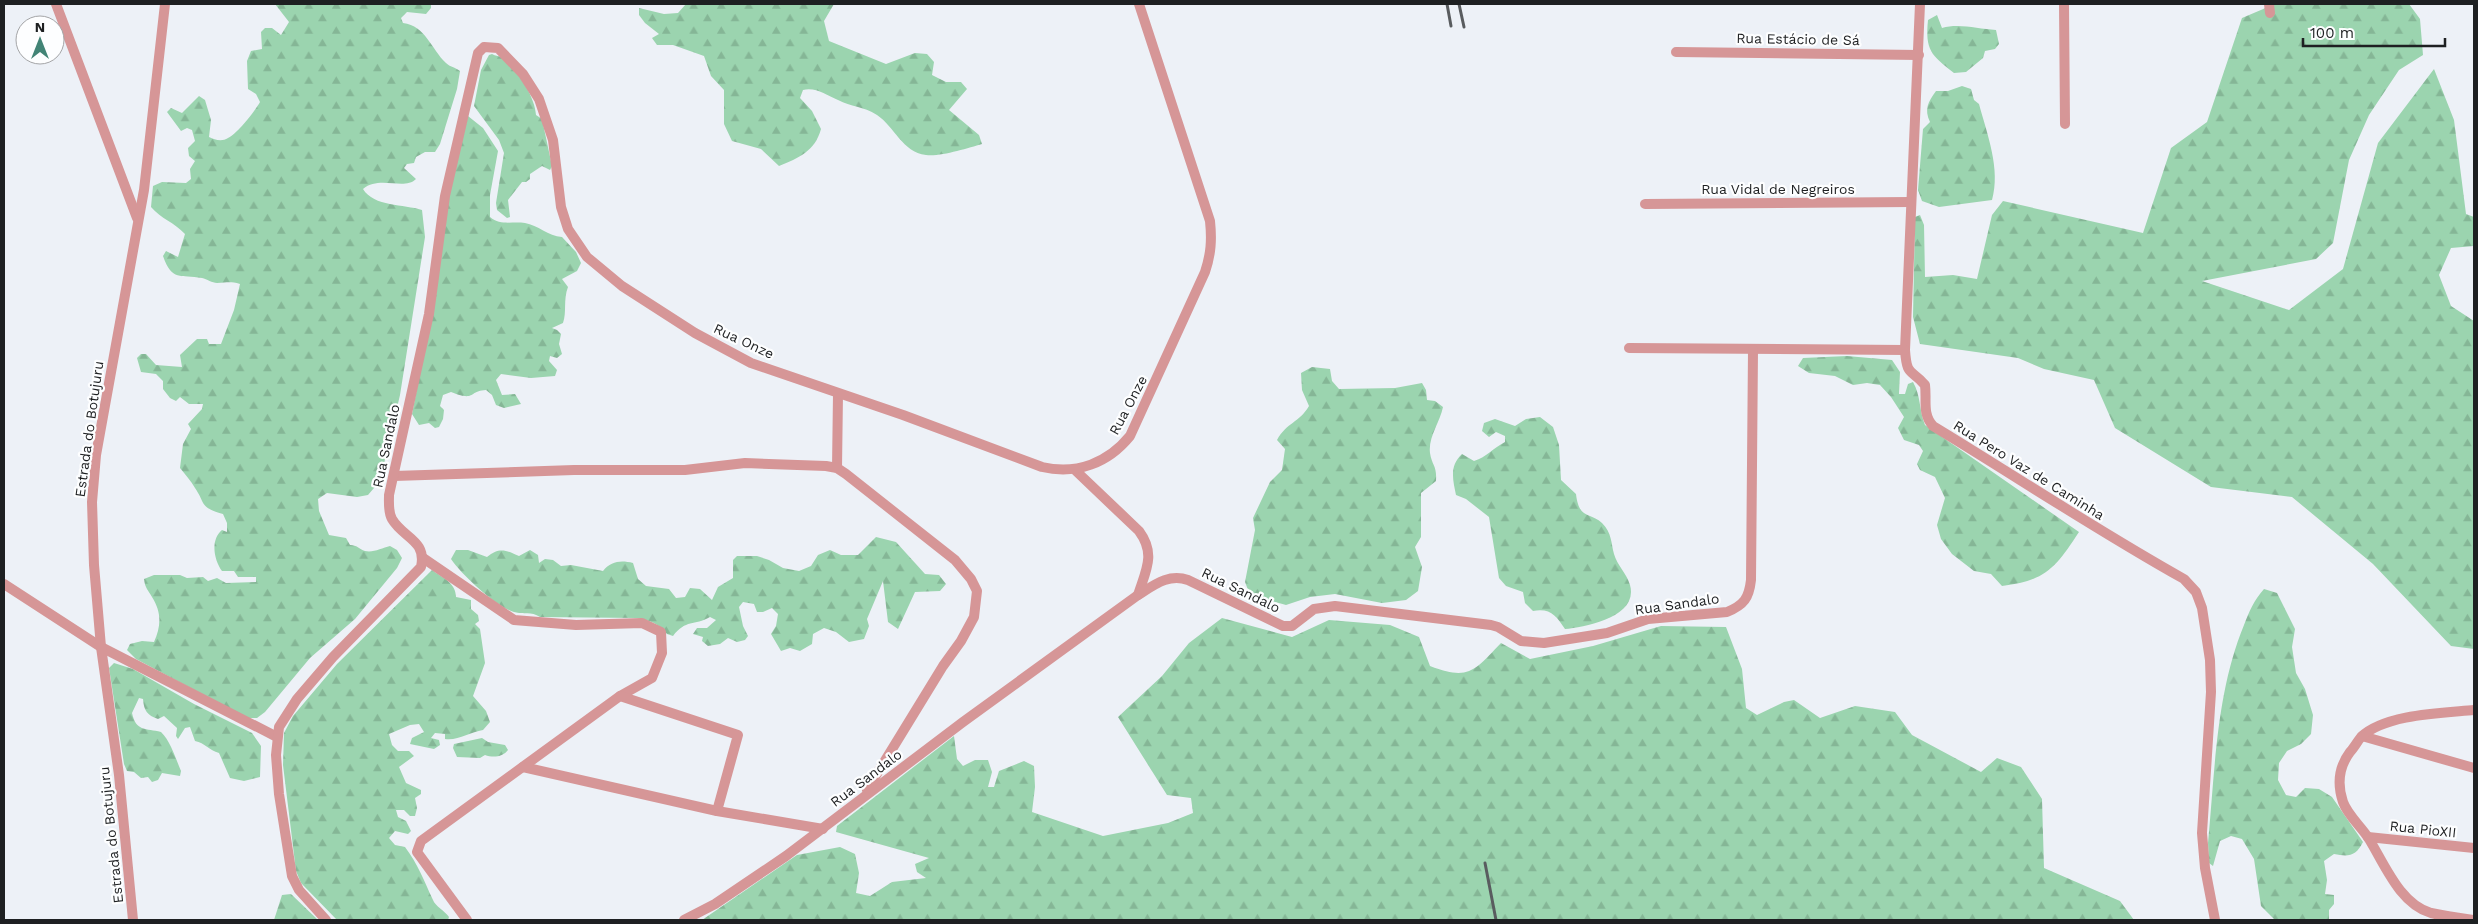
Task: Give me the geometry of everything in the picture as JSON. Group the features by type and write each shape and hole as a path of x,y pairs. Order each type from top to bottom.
{"street":[{"path":"56,4 137,219"},
{"name":"Estrada do Botujuru","path":"134,920 119,775 102,647 91,529 93,476 137,219 144,190 165,4"},
{"name":"Rua Onze","path":"478,53 484,47 498,48 523,74 539,99 553,140 561,207 568,229 587,257 622,286 695,334 751,363 903,415 1042,467 1058,470 1075,470 1090,466 1118,450 1130,436 1197,290 1211,255 1210,221 1139,4"},
{"name":"Rua Pero Vaz de Caminha","path":"1920,4 1905,350 1909,372 1925,385 1925,412 1933,426 2041,492 2085,522 2184,579 2196,592 2202,608 2210,660 2211,692 2202,833 2203,855 2215,920"},
{"path":"2064,4 2065,124"},
{"name":"Rua Estácio de Sá","path":"1676,52 1919,55"},
{"name":"Rua Sandalo","path":"423,558 421,548 393,520 389,511 389,495 429,314 447,187 478,53"},
{"name":"Rua Vidal de Negreiros","path":"1645,204 1911,202"},
{"path":"1629,348 1905,350"},
{"name":"Rua Sandalo","path":"684,920 715,904 823,828 862,797 1138,595 1164,580 1177,576 1283,626 1292,626 1314,609 1322,606 1335,606 1491,625 1527,643 1588,637 1648,619 1726,612 1736,608 1747,598 1751,580 1753,350"},
{"path":"837,468 838,394"},
{"path":"394,476 574,470 685,470 745,464 837,468 955,560 971,579 977,591 974,617 962,641 943,666 862,797"},
{"path":"1075,470 1139,531 1146,541 1150,556 1138,595"},
{"path":"326,920 299,890 292,876 279,794 276,737 279,726 297,699 333,657 414,577 421,567 423,558 514,620 576,625 642,622 661,632 662,653 652,678 620,696 421,841 417,852 467,920"},
{"path":"4,584 102,647 276,737"},
{"path":"620,696 738,735 717,811"},
{"path":"2472,920 2430,912 2416,905 2399,889 2368,837 2344,804 2338,785 2340,772 2346,758 2362,736 2383,725 2417,716 2474,710"},
{"path":"2362,736 2474,768"},
{"path":"523,767 717,811 823,828"},
{"name":"Rua PioXII","path":"2368,837 2474,848"}],"green space":[{"path":"275,4 431,4 431,8 426,14 407,12 401,18 403,23 411,25 423,33 446,63 460,71 457,89 440,144 435,152 425,152 416,157 414,163 407,164 404,168 416,179 405,184 377,183 363,189 368,195 382,202 422,210 425,237 400,395 380,481 368,495 357,497 327,493 318,499 319,511 329,535 346,538 350,545 365,551 374,551 390,546 397,550 402,558 397,568 355,619 310,658 265,712 257,718 247,718 136,659 127,650 130,644 142,641 154,642 158,630 158,609 146,587 144,579 154,575 180,575 187,578 203,577 208,581 217,578 226,583 256,582 256,577 238,577 234,571 222,571 214,550 218,534 222,530 227,532 227,523 223,514 206,507 180,468 183,444 191,429 188,424 202,409 203,404 189,404 180,397 176,401 170,398 163,389 163,381 156,374 141,372 137,358 141,354 146,354 156,365 182,367 180,355 197,339 207,339 209,344 221,344 234,310 240,284 231,282 215,283 202,278 178,275 170,270 163,256 166,251 178,257 185,234 151,207 153,186 162,182 186,183 191,179 190,169 195,161 189,156 188,148 195,141 192,130 187,128 181,131 167,112 171,108 182,113 199,96 205,100 211,120 209,137 221,140 232,136 258,106 260,102 256,94 248,89 247,61 251,51 262,49 261,32 265,28 272,28 281,35 289,22"},
{"path":"686,4 834,4 824,21 829,41 886,64 915,53 927,54 934,62 932,75 946,82 961,82 967,89 949,110 979,135 982,144 939,155 918,153 905,144 877,115 821,92 808,89 803,90 800,98 812,111 821,129 818,137 805,153 779,166 761,149 732,141 724,124 724,90 711,76 704,56 673,45 657,45 652,38 659,34 645,23 639,15 639,8 664,14 678,13"},
{"path":"2275,4 2409,4 2420,19 2423,55 2399,70 2369,115 2349,160 2333,243 2316,259 2202,281 2289,310 2343,269 2378,143 2434,69 2454,120 2466,214 2474,217 2474,246 2451,248 2439,275 2451,306 2474,321 2474,649 2451,646 2373,564 2292,497 2211,487 2115,428 2094,380 2044,369 2018,358 1920,344 1913,317 1915,217 1920,215 1924,225 1925,277 1953,275 1977,279 1992,215 2003,201 2143,233 2171,148 2207,122 2242,18"},
{"path":"1937,15 1942,28 1962,26 1996,30 1999,44 1995,49 1985,51 1983,58 1966,72 1954,73 1935,56 1929,45 1928,20"},
{"path":"492,54 503,58 508,63 529,92 536,115 542,119 552,166 550,170 542,166 530,174 530,179 522,182 508,200 510,217 507,218 497,210 496,203 504,153 499,140 474,106 481,70 489,55"},
{"path":"1962,86 1971,89 1974,100 1979,104 1989,139 1995,176 1992,200 1939,207 1922,201 1918,190 1923,129 1930,122 1927,113 1928,106 1936,91 1948,91"},
{"path":"468,116 483,128 498,151 490,195 490,217 502,222 530,224 552,235 562,237 576,252 581,263 577,271 562,279 568,287 564,319 563,323 552,328 561,334 559,344 562,354 557,358 550,356 549,361 557,370 555,376 531,378 501,374 496,380 502,395 515,394 521,404 504,408 496,405 492,395 486,390 468,396 451,392 443,395 440,406 444,410 443,419 439,427 435,428 429,423 419,425 412,414 436,290 448,195"},
{"path":"1847,356 1892,360 1900,372 1899,394 1905,394 1908,384 1913,382 1925,425 2079,532 2056,563 2040,576 2017,584 2002,586 1991,574 1974,571 1952,554 1941,539 1937,525 1945,498 1935,477 1920,470 1917,464 1923,451 1919,445 1904,440 1898,428 1904,417 1891,397 1880,385 1867,383 1853,385 1835,376 1809,373 1798,366 1803,358"},
{"path":"1312,367 1330,369 1332,381 1339,389 1395,388 1422,383 1426,390 1427,400 1435,401 1443,407 1432,435 1430,447 1436,472 1436,481 1421,493 1421,537 1415,547 1422,567 1418,591 1406,600 1382,603 1335,594 1310,597 1286,605 1250,595 1245,582 1255,530 1253,518 1270,482 1282,470 1285,449 1277,440 1285,429 1301,416 1309,406 1302,390 1301,373"},
{"path":"1540,417 1553,427 1559,445 1561,480 1576,494 1577,502 1582,512 1598,520 1605,527 1609,534 1615,558 1630,585 1631,596 1619,612 1597,623 1585,626 1565,629 1556,617 1549,612 1533,611 1525,603 1523,592 1506,586 1499,578 1489,517 1466,499 1456,495 1453,473 1455,463 1462,454 1474,461 1505,442 1505,436 1496,432 1489,437 1482,431 1484,423 1495,419 1515,426 1526,419"},
{"path":"876,537 896,542 925,574 939,575 946,584 940,591 915,592 898,629 888,622 883,581 867,619 869,626 864,639 849,642 836,632 824,628 813,634 812,644 800,651 790,648 781,651 771,634 776,626 778,614 772,608 763,612 757,612 754,604 743,602 739,607 743,626 748,636 745,640 737,642 728,638 720,644 708,646 702,641 703,637 693,634 697,628 707,628 716,620 710,617 682,627 673,636 667,634 654,623 637,618 540,617 534,614 514,612 506,609 480,589 451,559 456,550 468,550 487,557 499,551 506,551 519,556 530,550 538,555 539,563 545,559 553,560 561,566 571,565 603,571 613,563 629,562 633,563 638,579 646,586 669,589 676,598 685,597 690,588 700,589 712,600 718,587 733,578 733,560 737,556 757,556 783,568 799,571 811,566 818,555 830,550 841,555 858,555"},
{"path":"432,570 451,584 456,597 471,600 471,609 478,615 479,621 475,624 480,629 485,663 473,696 486,711 490,722 483,730 455,739 445,739 445,734 435,733 431,738 439,740 440,745 434,749 410,744 412,738 424,732 419,724 410,725 389,734 392,745 398,751 409,751 414,756 399,767 406,783 421,790 421,794 415,798 417,808 415,816 410,816 404,810 396,810 398,817 406,821 411,831 408,834 395,831 389,838 395,845 405,847 410,853 434,902 449,917 448,920 337,920 301,883 296,871 283,765 284,733 293,716 337,664"},
{"path":"2264,589 2277,593 2295,629 2292,647 2296,673 2305,689 2313,715 2311,734 2301,744 2287,751 2279,763 2278,780 2286,795 2296,797 2305,788 2319,789 2332,797 2363,842 2355,853 2334,854 2324,861 2327,880 2325,894 2334,895 2334,904 2329,910 2329,920 2274,919 2261,906 2254,859 2242,839 2231,836 2220,841 2213,866 2209,863 2208,843 2222,705 2235,651 2248,615"},
{"path":"1222,618 1292,637 1329,620 1390,625 1419,637 1430,666 1454,673 1470,671 1477,667 1501,643 1530,659 1593,646 1661,626 1726,627 1742,669 1746,708 1757,715 1784,702 1794,700 1820,718 1855,706 1895,712 1912,735 1981,772 1997,758 2021,767 2042,799 2044,868 2120,901 2134,920 702,920 797,855 840,847 855,854 859,873 856,893 870,896 892,882 926,878 917,872 915,864 929,858 836,832 837,826 954,736 957,759 963,766 975,760 988,760 992,772 988,787 994,787 999,771 1024,761 1034,766 1035,787 1032,812 1103,836 1168,823 1193,813 1191,798 1167,795 1118,717 1162,676 1189,643"},
{"path":"114,663 133,669 194,704 252,733 261,746 260,777 244,781 230,778 219,753 195,741 190,727 185,728 178,739 176,736 177,728 164,716 158,719 151,716 145,710 143,699 139,698 132,713 136,723 142,728 161,732 170,745 181,771 180,776 162,773 158,780 152,782 148,777 141,778 134,772 127,771 124,764 109,668"},
{"path":"482,738 488,742 505,745 508,750 498,756 485,755 480,758 457,757 453,748 454,744"},
{"path":"291,894 318,920 274,920 282,895"}],"railway":[{"path":"1447,4 1451,26"},
{"path":"1459,4 1464,27"},
{"path":"1485,863 1496,920"}]}
